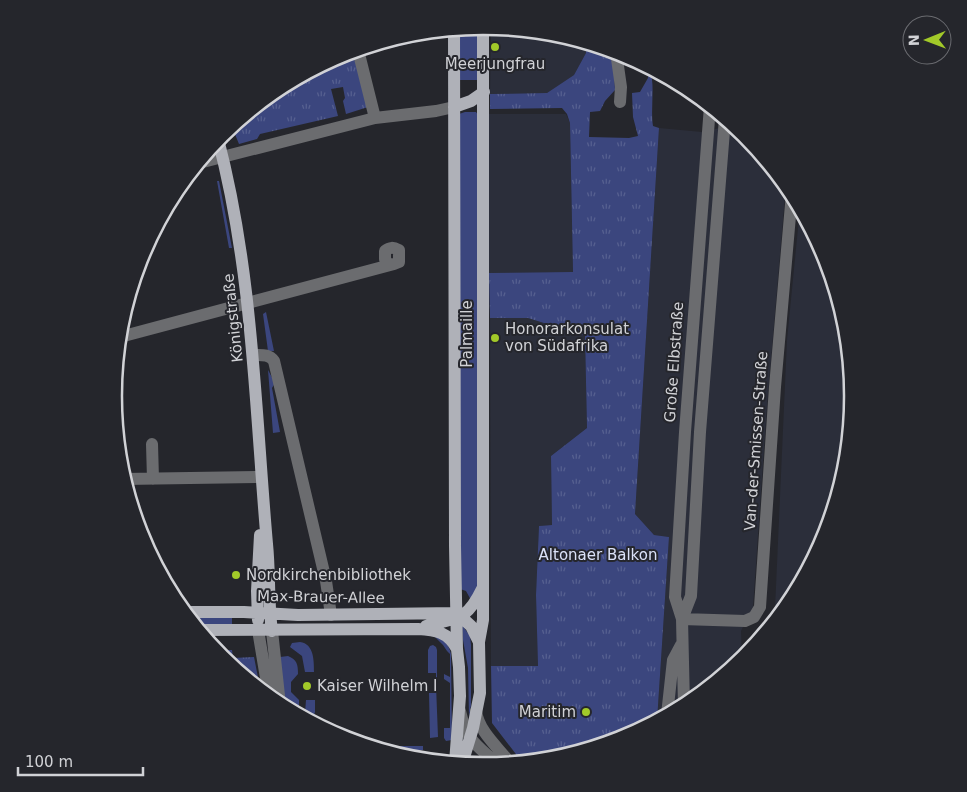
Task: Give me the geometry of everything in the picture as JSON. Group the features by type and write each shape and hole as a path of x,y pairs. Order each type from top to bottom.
{"main road":[{"name":"Palmaille","path":"465,756 473,732 480,693 479,642 483,620 483,35"},
{"name":"Palmaille","path":"454,36 455,546 460,709 455,756"},
{"path":"454,107 471,101 484,92"},
{"name":"Königstraße","path":"221,149 238,227 254,355 262,496 264,613"},
{"path":"479,642 474,630 458,616 476,600 483,587"},
{"name":"Max-Brauer-Allee","path":"194,612 458,616"},
{"path":"258,630 264,613"},
{"path":"264,613 272,631"},
{"name":"Max-Brauer-Allee","path":"418,629 458,616"},
{"name":"Max-Brauer-Allee","path":"209,630 418,629 441,632 450,638 457,649"}],"street":[{"path":"360,57 376,118"},
{"path":"617,60 621,87 620,102"},
{"path":"210,160 376,118 454,107"},
{"name":"Große Elbstraße","path":"684,696 682,619 675,597 685,432 709,115"},
{"name":"Große Elbstraße","path":"682,619 690,596 700,432 723,126"},
{"name":"Van-der-Smissen-Straße","path":"682,619 744,621 754,617 760,607 791,207"},
{"path":"128,335 388,266"},
{"path":"254,355 265,355 271,357 274,361 326,581 331,615"},
{"path":"152,444 153,479"},
{"path":"132,479 260,477"},
{"path":"258,630 267,684"},
{"path":"272,631 279,693"},
{"path":"667,707 673,660 682,643"},
{"name":"Palmaille","path":"456,743 460,734 473,732 460,709"},
{"path":"473,732 502,756"},
{"path":"473,732 492,757"}],"shaded area":[{"path":"491,35 531,38 586,50 574,75 547,93 490,94"},
{"path":"489,114 566,114 570,123 573,272 489,273"},
{"path":"724,127 755,158 785,197 767,406 753,607 741,631 742,648 703,682 658,712 669,537 654,535 635,514 659,128 702,132"},
{"path":"799,221 817,258 838,326 844,372 844,420 838,466 817,534 796,577 775,609 787,340"},
{"path":"490,318 528,318 585,336 587,428 551,456 552,525 539,526 536,595 538,666 491,666"}],"green space":[{"path":"479,35 479,80 459,80 459,36"},
{"path":"416,42 381,50 390,47"},
{"name":"Altonaer Balkon","path":"586,50 613,59 615,90 605,101 600,111 590,112 589,137 629,138 638,136 633,117 632,93 640,92 648,75 651,76 653,88 653,126 659,128 635,514 654,535 669,537 658,712 622,730 577,745 517,755 492,723 491,666 538,666 536,595 539,526 552,525 551,456 587,428 585,336 528,318 490,318 489,273 573,272 570,123 567,114 562,108 490,109 490,94 547,93 574,75"},
{"path":"356,58 368,107 346,114 343,101 345,98 343,87 331,89 338,116 260,134 257,139 239,144 235,134 283,96 324,72"},
{"path":"476,112 478,115 479,581 472,602 466,591 460,589 459,114"},
{"path":"217,181 219,181 232,248 229,248"},
{"path":"266,312 274,351 268,351 263,314"},
{"path":"268,370 275,383 272,388 280,432 273,433"},
{"path":"197,616 232,616 232,624 204,625"},
{"path":"462,625 470,636 471,645 471,705 469,717 468,668"},
{"path":"434,636 445,642 451,654 452,740 446,741 444,738 444,728 450,728 450,683 444,679 444,674 450,677 450,654"},
{"path":"292,643 305,643 311,649 314,672 305,672 302,656 290,647"},
{"path":"433,645 437,650 437,682 436,673 428,673 428,650"},
{"path":"288,656 293,659 298,668 298,674 291,682 291,692 299,700 299,706 284,697 280,657"},
{"path":"254,657 258,677 235,658"},
{"path":"436,685 438,737 430,738 429,693 436,693"},
{"path":"306,700 315,700 314,715 305,710"},
{"path":"395,746 423,746 423,750 413,750"}],"place":[{"name":"Meerjungfrau","path":"495,47"},
{"name":"Honorarkonsulat von Südafrika","path":"495,338"},
{"name":"Nordkirchenbibliothek","path":"236,575"},
{"name":"Kaiser Wilhelm I","path":"307,686"},
{"name":"Maritim","path":"586,712"}]}
